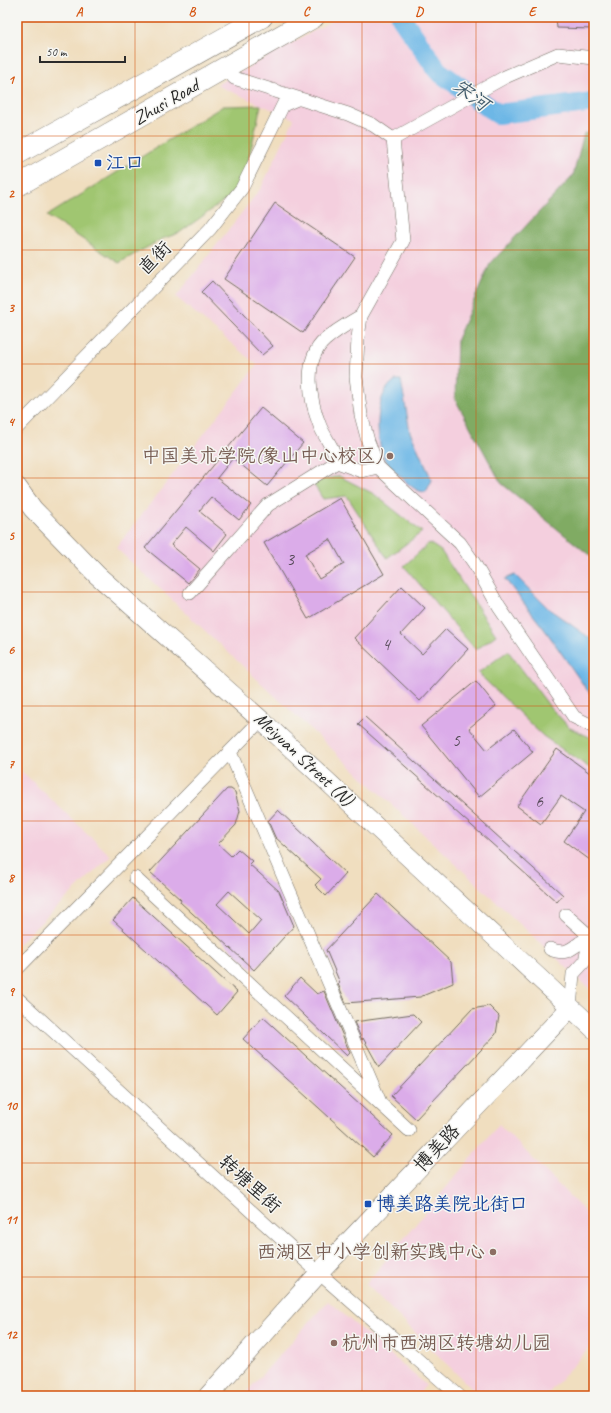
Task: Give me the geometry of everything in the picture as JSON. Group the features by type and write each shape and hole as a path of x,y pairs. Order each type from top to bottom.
{"main road":[{"name":"Zhusi Road","path":"17,154 262,17"},
{"name":"Zhusi Road","path":"17,186 314,17"}],"street":[{"path":"393,139 505,77 558,54 594,58"},
{"path":"226,68 234,78 348,114 373,125 393,139 402,241 361,316 356,377 357,394 364,428 378,467 460,543 474,563 499,607 574,717 594,727"},
{"name":"直街","path":"17,428 210,229 242,188 283,106 297,99"},
{"path":"337,462 335,454 321,428 312,404 310,385 315,355 324,340 361,316"},
{"path":"337,462 361,471 378,467"},
{"path":"190,593 268,505 337,462"},
{"name":"Meiyuan Street (N)","path":"17,487 33,509 97,574 262,720 594,1029"},
{"path":"17,969 262,720"},
{"path":"230,752 380,1102"},
{"path":"135,878 409,1130"},
{"path":"566,915 594,940"},
{"path":"550,950 559,953 569,951 581,942 588,948 590,956 573,974 570,1008"},
{"name":"转塘里街","path":"17,998 319,1273 459,1396"},
{"name":"博美路","path":"208,1396 319,1273 570,1008"}],"shaded area":[{"name":"中国美术学院(象山中心校区)","path":"339,17 594,17 594,993 116,548 257,365 176,297 261,188 294,119 216,85"},
{"path":"17,767 111,856 17,945"},
{"name":"西湖区中小学创新实践中心","path":"499,1124 594,1221 594,1342 546,1396 479,1396 366,1284"},
{"name":"杭州市西湖区转塘幼儿园","path":"328,1301 426,1385 417,1396 244,1395"}],"green space":[{"path":"261,105 242,188 179,233 162,239 119,263 47,216 223,106"},
{"path":"584,133 594,133 594,559 501,483 455,399 457,339 490,264 573,176"},
{"path":"339,476 374,494 422,532 387,558 347,496 323,499 312,482"},
{"path":"429,543 441,551 496,635 476,650 404,566"},
{"path":"508,651 550,707 570,728 594,739 594,771 543,736 478,673"}],"water":[{"path":"396,380 401,380 410,432 432,480 426,492 417,490 405,481 388,464 381,449 378,428 380,405 389,386"},
{"path":"515,575 549,609 594,641 594,695 587,690 548,634 505,579"}],"building":[{"path":"556,17 594,17 594,29 557,28"},
{"path":"275,203 355,257 303,333 224,279"},
{"path":"212,281 273,346 262,355 201,292"},
{"path":"261,408 303,443 267,486 233,458 217,478 251,505 239,520 211,497 199,511 227,534 214,551 186,527 171,545 200,569 188,583 145,548"},
{"path":"340,498 384,574 308,619 264,543","holes":["330,539 344,564 319,579 305,554"]},
{"path":"402,586 425,608 401,634 422,654 446,629 468,649 420,701 354,638"},
{"path":"476,681 496,706 469,728 487,750 514,729 533,752 479,797 421,726"},
{"path":"365,717 563,895 557,902 358,724"},
{"path":"557,749 594,776 594,854 590,860 564,841 584,812 561,796 541,824 517,806"},
{"path":"227,789 231,789 235,792 240,811 236,825 218,844 231,856 238,849 252,861 249,864 279,891 294,926 254,970 180,902 181,900 150,872","holes":["229,891 261,920 249,934 217,904"]},
{"path":"278,810 346,874 326,896 315,885 321,879 275,837 268,821"},
{"path":"378,894 451,962 453,983 420,997 346,1003 338,984 340,983 326,950"},
{"path":"133,898 237,992 217,1015 113,920"},
{"path":"300,978 317,994 324,991 350,1053 347,1056 284,996"},
{"path":"489,1006 499,1016 496,1034 416,1119 391,1096 472,1009"},
{"path":"413,1014 421,1022 379,1067 363,1038 362,1040 354,1022"},
{"path":"263,1017 393,1135 373,1157 243,1039"}],"waterway":[{"name":"宋河","path":"401,17 438,71 498,114 594,102"}],"place":[{"name":"江口","path":"98,163"},
{"name":"中国美术学院(象山中心校区)","path":"390,456"},
{"name":"博美路美院北街口","path":"368,1204"},
{"name":"西湖区中小学创新实践中心","path":"493,1252"},
{"name":"杭州市西湖区转塘幼儿园","path":"334,1343"}]}
